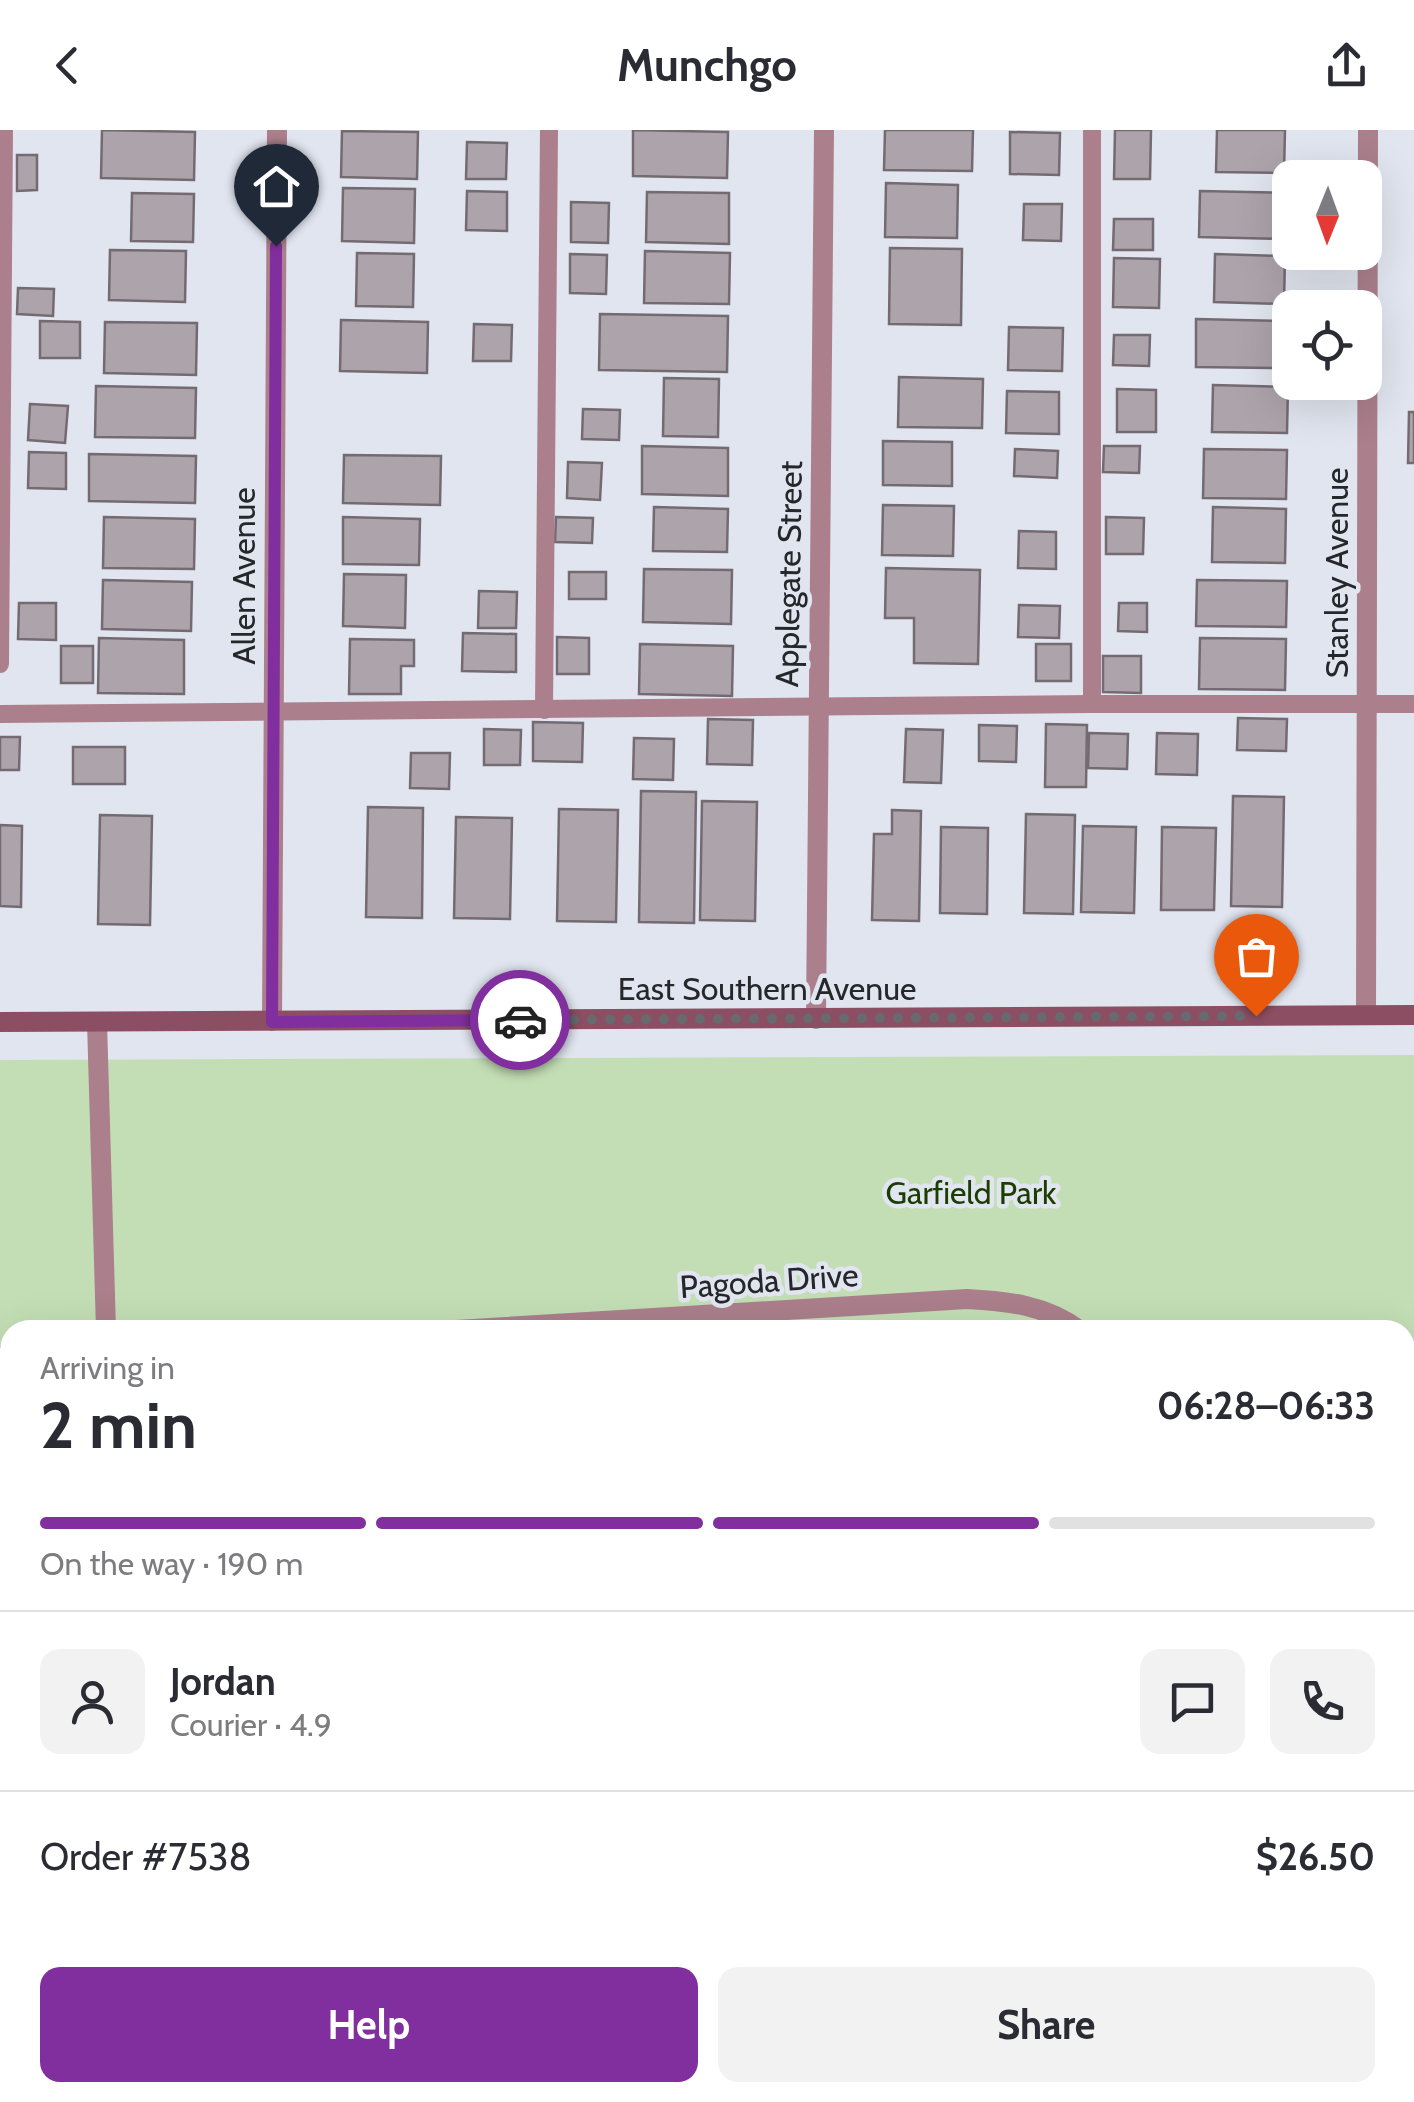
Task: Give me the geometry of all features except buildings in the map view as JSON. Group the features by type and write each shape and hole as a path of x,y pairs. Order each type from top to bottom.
{"street":[{"name":"Allen Avenue","path":"272,1022 277,130"},
{"name":"Applegate Street","path":"816,1018 824,130"},
{"name":"Stanley Avenue","path":"1366,1015 1368,130"},
{"name":"East Southern Avenue","path":"0,1022 1414,1015"},
{"path":"97,1022 106,1320"},
{"name":"Pagoda Drive","path":"626,1320 967,1300 1002,1301 1044,1310 1062,1320"}],"lane":[{"path":"0,664 4,130"},
{"path":"544,710 549,130"},
{"path":"1092,130 1092,704"},
{"path":"0,714 1414,704"}],"green space":[{"name":"Garfield Park","path":"1414,1055 1414,1320 0,1320 0,1060"}],"way so far":[{"path":"520,1020 1256,1016"}],"route":[{"path":"276,246 272,1022 520,1020"}]}
